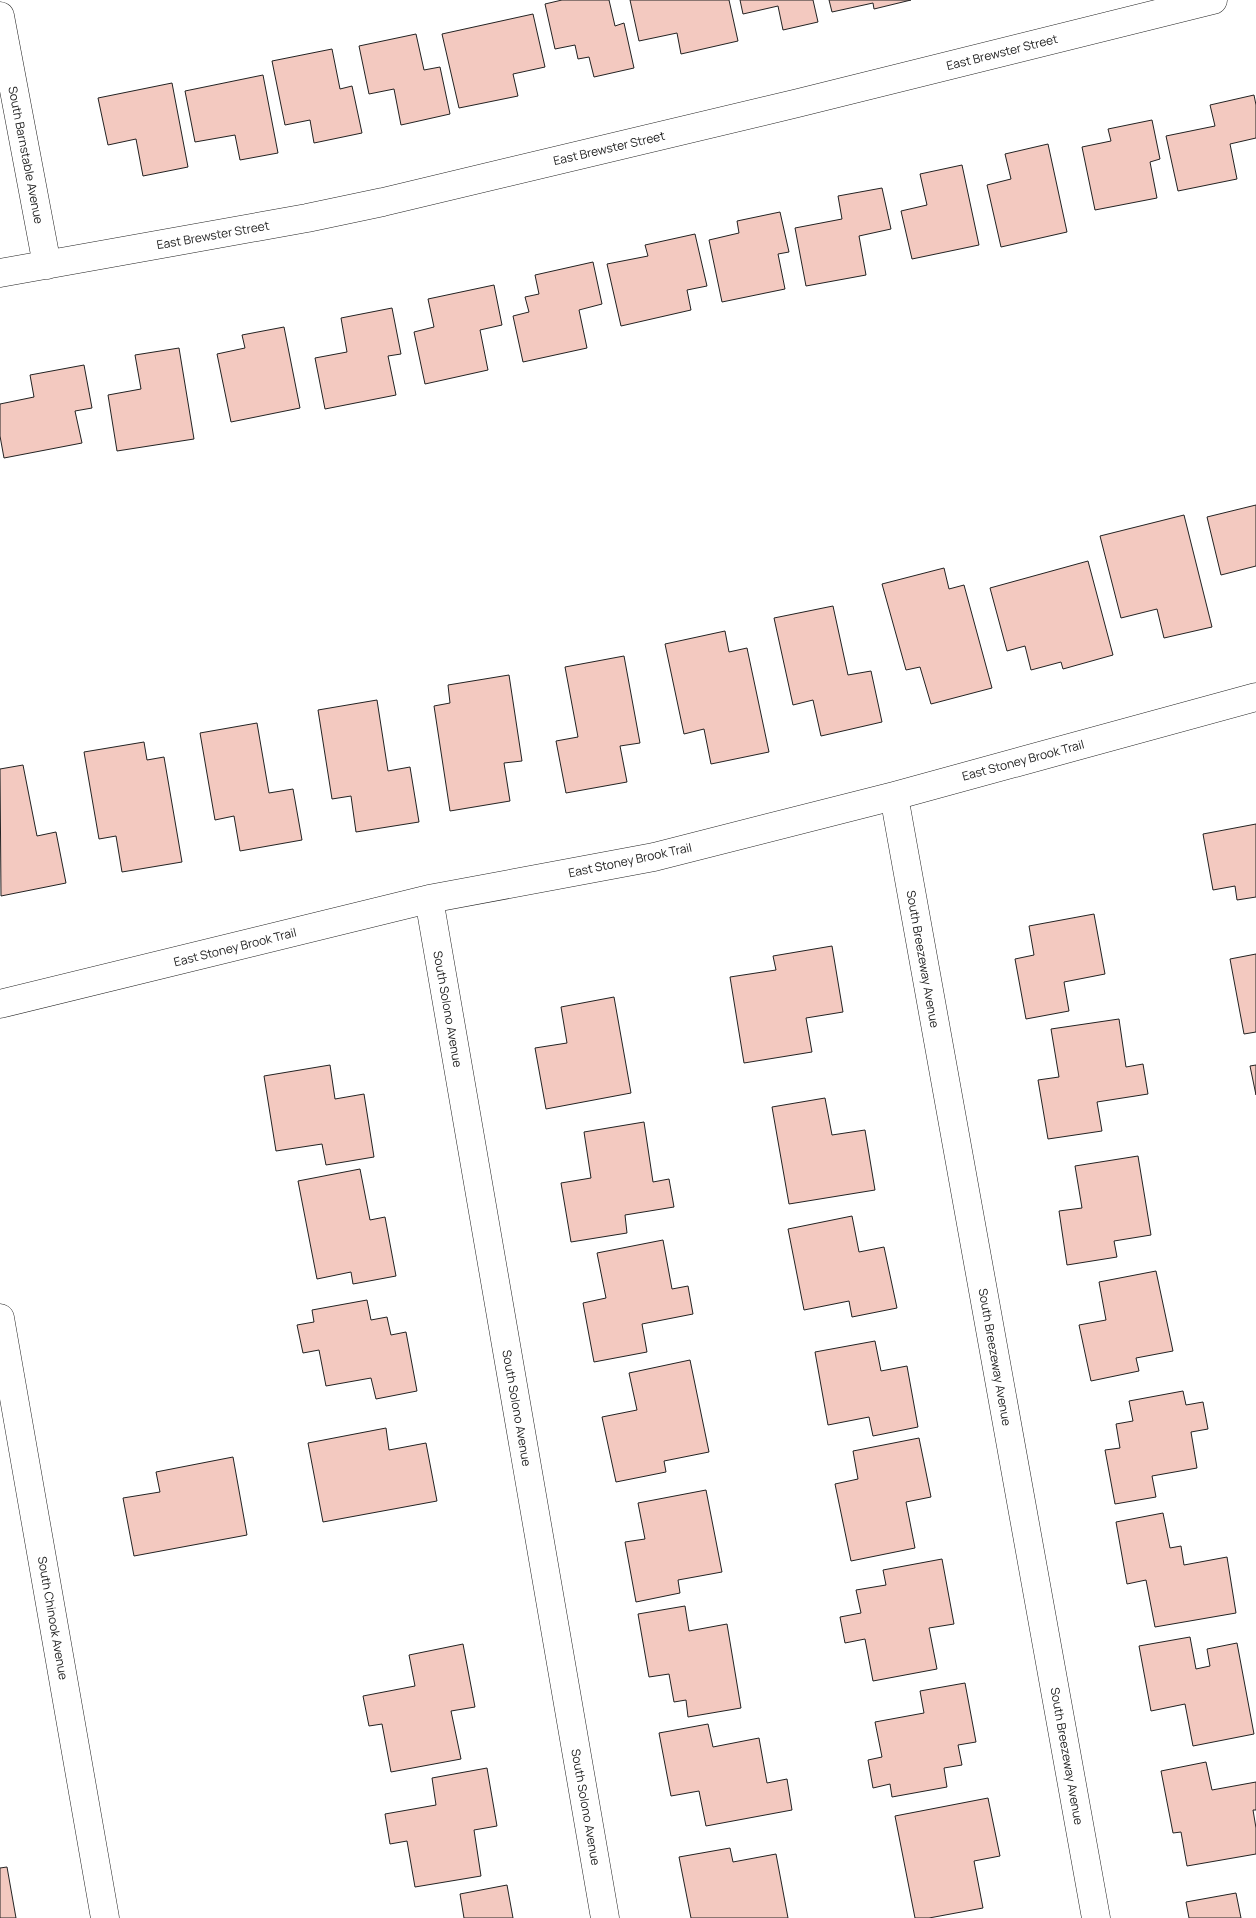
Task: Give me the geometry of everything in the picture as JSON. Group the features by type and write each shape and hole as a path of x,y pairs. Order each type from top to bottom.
{"street":[{"name":"East Brewster Street","path":"0,273 306,218 383,202 788,105 1213,0"},
{"name":"South Barnstable Avenue","path":"0,16 47,265"},
{"name":"East Stoney Brook Trail","path":"0,1004 429,899 654,857 894,796 1256,697"},
{"name":"South Breezeway Avenue","path":"894,796 1096,1918"},
{"name":"South Solono Avenue","path":"429,899 605,1918"},
{"name":"South Chinook Avenue","path":"0,1318 105,1918"}],"building":[{"path":"562,0 609,0 615,26 624,23 634,68 594,77 589,57 578,59 575,45 555,49 545,4"},
{"path":"630,0 729,0 738,41 681,54 677,33 639,41"},
{"path":"740,0 813,0 818,22 783,30 778,6 743,14"},
{"path":"829,0 911,0 874,9 873,3 832,12"},
{"path":"533,14 545,67 513,74 518,96 459,108 442,34"},
{"path":"416,34 424,70 440,67 450,114 401,125 394,89 369,94 359,46"},
{"path":"332,49 340,89 352,86 362,133 314,143 310,120 285,125 272,61"},
{"path":"263,75 278,153 240,160 235,135 195,142 185,91"},
{"path":"172,83 188,167 143,176 136,139 108,145 98,98"},
{"path":"1254,95 1256,105 1256,138 1230,144 1237,179 1178,191 1166,136 1215,126 1210,105"},
{"path":"1152,120 1160,159 1150,162 1157,198 1095,210 1082,147 1111,141 1108,129"},
{"path":"1048,144 1067,232 1001,247 987,185 1011,179 1005,154"},
{"path":"962,165 979,245 912,259 901,211 927,205 920,174"},
{"path":"882,188 891,229 859,236 866,275 806,286 795,228 842,219 838,196"},
{"path":"780,212 789,252 778,254 785,289 722,302 709,240 739,233 737,221"},
{"path":"695,234 707,286 687,290 691,310 621,326 607,264 648,256 645,245"},
{"path":"593,262 602,304 579,310 587,348 523,362 513,316 529,312 525,297 539,294 535,275"},
{"path":"494,285 502,325 480,330 488,370 425,384 414,332 434,327 428,299"},
{"path":"392,308 401,354 388,356 396,395 325,409 315,358 347,352 341,318"},
{"path":"284,327 300,408 231,422 217,354 245,348 242,335"},
{"path":"179,348 194,439 117,451 108,395 141,389 135,355"},
{"path":"84,365 92,408 75,411 82,443 4,458 0,436 0,404 34,397 30,375"},
{"path":"1256,505 1256,566 1221,575 1207,517"},
{"path":"1184,515 1212,627 1164,638 1157,609 1121,618 1100,536"},
{"path":"1088,561 1113,655 1063,669 1061,662 1031,670 1025,646 1007,651 990,588"},
{"path":"944,568 949,589 964,585 992,688 931,704 920,667 906,670 882,584"},
{"path":"833,606 848,675 871,671 882,722 821,736 813,700 793,705 774,618"},
{"path":"725,631 729,652 747,648 769,752 711,764 704,729 684,734 665,644"},
{"path":"624,656 640,743 620,746 627,782 566,793 556,741 578,737 565,667"},
{"path":"509,675 522,761 504,763 510,801 450,811 434,706 450,703 448,685"},
{"path":"377,700 388,771 410,767 419,822 356,832 351,796 332,799 318,710"},
{"path":"257,723 269,793 293,789 302,840 240,851 234,816 215,820 200,733"},
{"path":"144,742 147,760 164,757 182,862 122,872 116,836 99,839 84,752"},
{"path":"23,765 37,836 56,832 66,883 1,896 0,769"},
{"path":"1256,824 1256,897 1237,900 1235,886 1213,890 1203,834"},
{"path":"1094,914 1105,974 1064,982 1069,1011 1026,1019 1015,959 1034,955 1029,926"},
{"path":"832,946 843,1012 806,1018 812,1052 744,1063 730,977 776,970 773,956"},
{"path":"1256,954 1256,1032 1244,1034 1230,959"},
{"path":"614,997 631,1093 546,1109 535,1048 567,1043 561,1007"},
{"path":"1119,1019 1126,1067 1143,1064 1148,1094 1097,1102 1102,1131 1048,1139 1038,1080 1059,1077 1051,1029"},
{"path":"330,1065 335,1099 364,1094 374,1157 326,1165 322,1144 276,1151 264,1076"},
{"path":"1256,1065 1256,1095 1250,1066"},
{"path":"825,1098 832,1135 865,1130 875,1190 789,1204 772,1107"},
{"path":"644,1122 653,1182 669,1179 674,1207 625,1215 627,1233 571,1242 561,1183 591,1178 584,1132"},
{"path":"1138,1156 1151,1235 1114,1241 1117,1257 1067,1265 1059,1211 1082,1208 1075,1166"},
{"path":"360,1169 370,1220 385,1217 396,1276 353,1284 351,1272 317,1279 298,1181"},
{"path":"852,1216 859,1252 884,1247 897,1308 852,1317 849,1301 804,1310 788,1229"},
{"path":"663,1240 672,1289 688,1286 693,1314 642,1324 647,1352 594,1362 583,1303 606,1298 597,1253"},
{"path":"1156,1271 1173,1351 1136,1358 1139,1371 1091,1381 1079,1325 1106,1320 1099,1282"},
{"path":"367,1300 371,1320 387,1317 391,1335 406,1332 417,1391 376,1399 371,1378 326,1386 319,1350 303,1353 297,1325 314,1322 312,1310"},
{"path":"875,1341 881,1371 907,1366 918,1427 873,1436 869,1417 828,1425 815,1352"},
{"path":"690,1360 709,1452 664,1461 666,1472 616,1482 602,1417 637,1410 629,1373"},
{"path":"1183,1391 1186,1405 1203,1402 1208,1429 1191,1432 1197,1468 1152,1476 1156,1497 1115,1504 1105,1450 1120,1448 1116,1424 1133,1421 1129,1401"},
{"path":"386,1428 389,1450 426,1443 437,1501 323,1522 308,1443"},
{"path":"919,1438 931,1497 906,1502 915,1548 851,1561 835,1484 858,1479 853,1451"},
{"path":"233,1457 247,1535 134,1556 123,1498 160,1492 156,1472"},
{"path":"706,1490 722,1572 678,1580 680,1593 636,1602 625,1542 645,1539 638,1503"},
{"path":"1163,1513 1170,1548 1181,1546 1184,1565 1227,1557 1236,1613 1155,1627 1146,1580 1127,1584 1116,1522"},
{"path":"942,1559 954,1624 929,1628 937,1669 873,1681 865,1639 845,1643 840,1617 861,1613 856,1590 886,1585 883,1570"},
{"path":"685,1606 689,1631 727,1624 741,1708 688,1717 686,1700 674,1702 669,1674 649,1677 638,1614"},
{"path":"1190,1637 1196,1669 1210,1666 1207,1649 1237,1643 1254,1734 1193,1746 1185,1704 1151,1711 1139,1646"},
{"path":"463,1644 475,1707 451,1711 461,1759 391,1772 382,1724 369,1726 363,1696 415,1686 409,1655"},
{"path":"965,1683 976,1742 958,1745 962,1765 944,1768 947,1787 892,1797 890,1784 873,1788 868,1760 882,1757 875,1722 924,1713 920,1691"},
{"path":"708,1724 713,1747 759,1738 767,1783 787,1779 792,1810 706,1826 699,1791 671,1796 659,1733"},
{"path":"1206,1762 1212,1790 1256,1782 1256,1810 1253,1810 1256,1828 1256,1854 1187,1866 1181,1832 1173,1833 1161,1771"},
{"path":"487,1768 497,1826 474,1830 481,1876 415,1887 407,1841 390,1844 385,1814 436,1805 432,1778"},
{"path":"988,1798 1000,1856 974,1861 983,1908 929,1918 915,1918 895,1816"},
{"path":"730,1848 733,1862 776,1854 788,1918 691,1918 679,1857"},
{"path":"7,1867 16,1918 0,1918 0,1868"},
{"path":"507,1885 513,1918 464,1918 460,1894"},
{"path":"1236,1893 1241,1918 1189,1918 1186,1902"}]}
